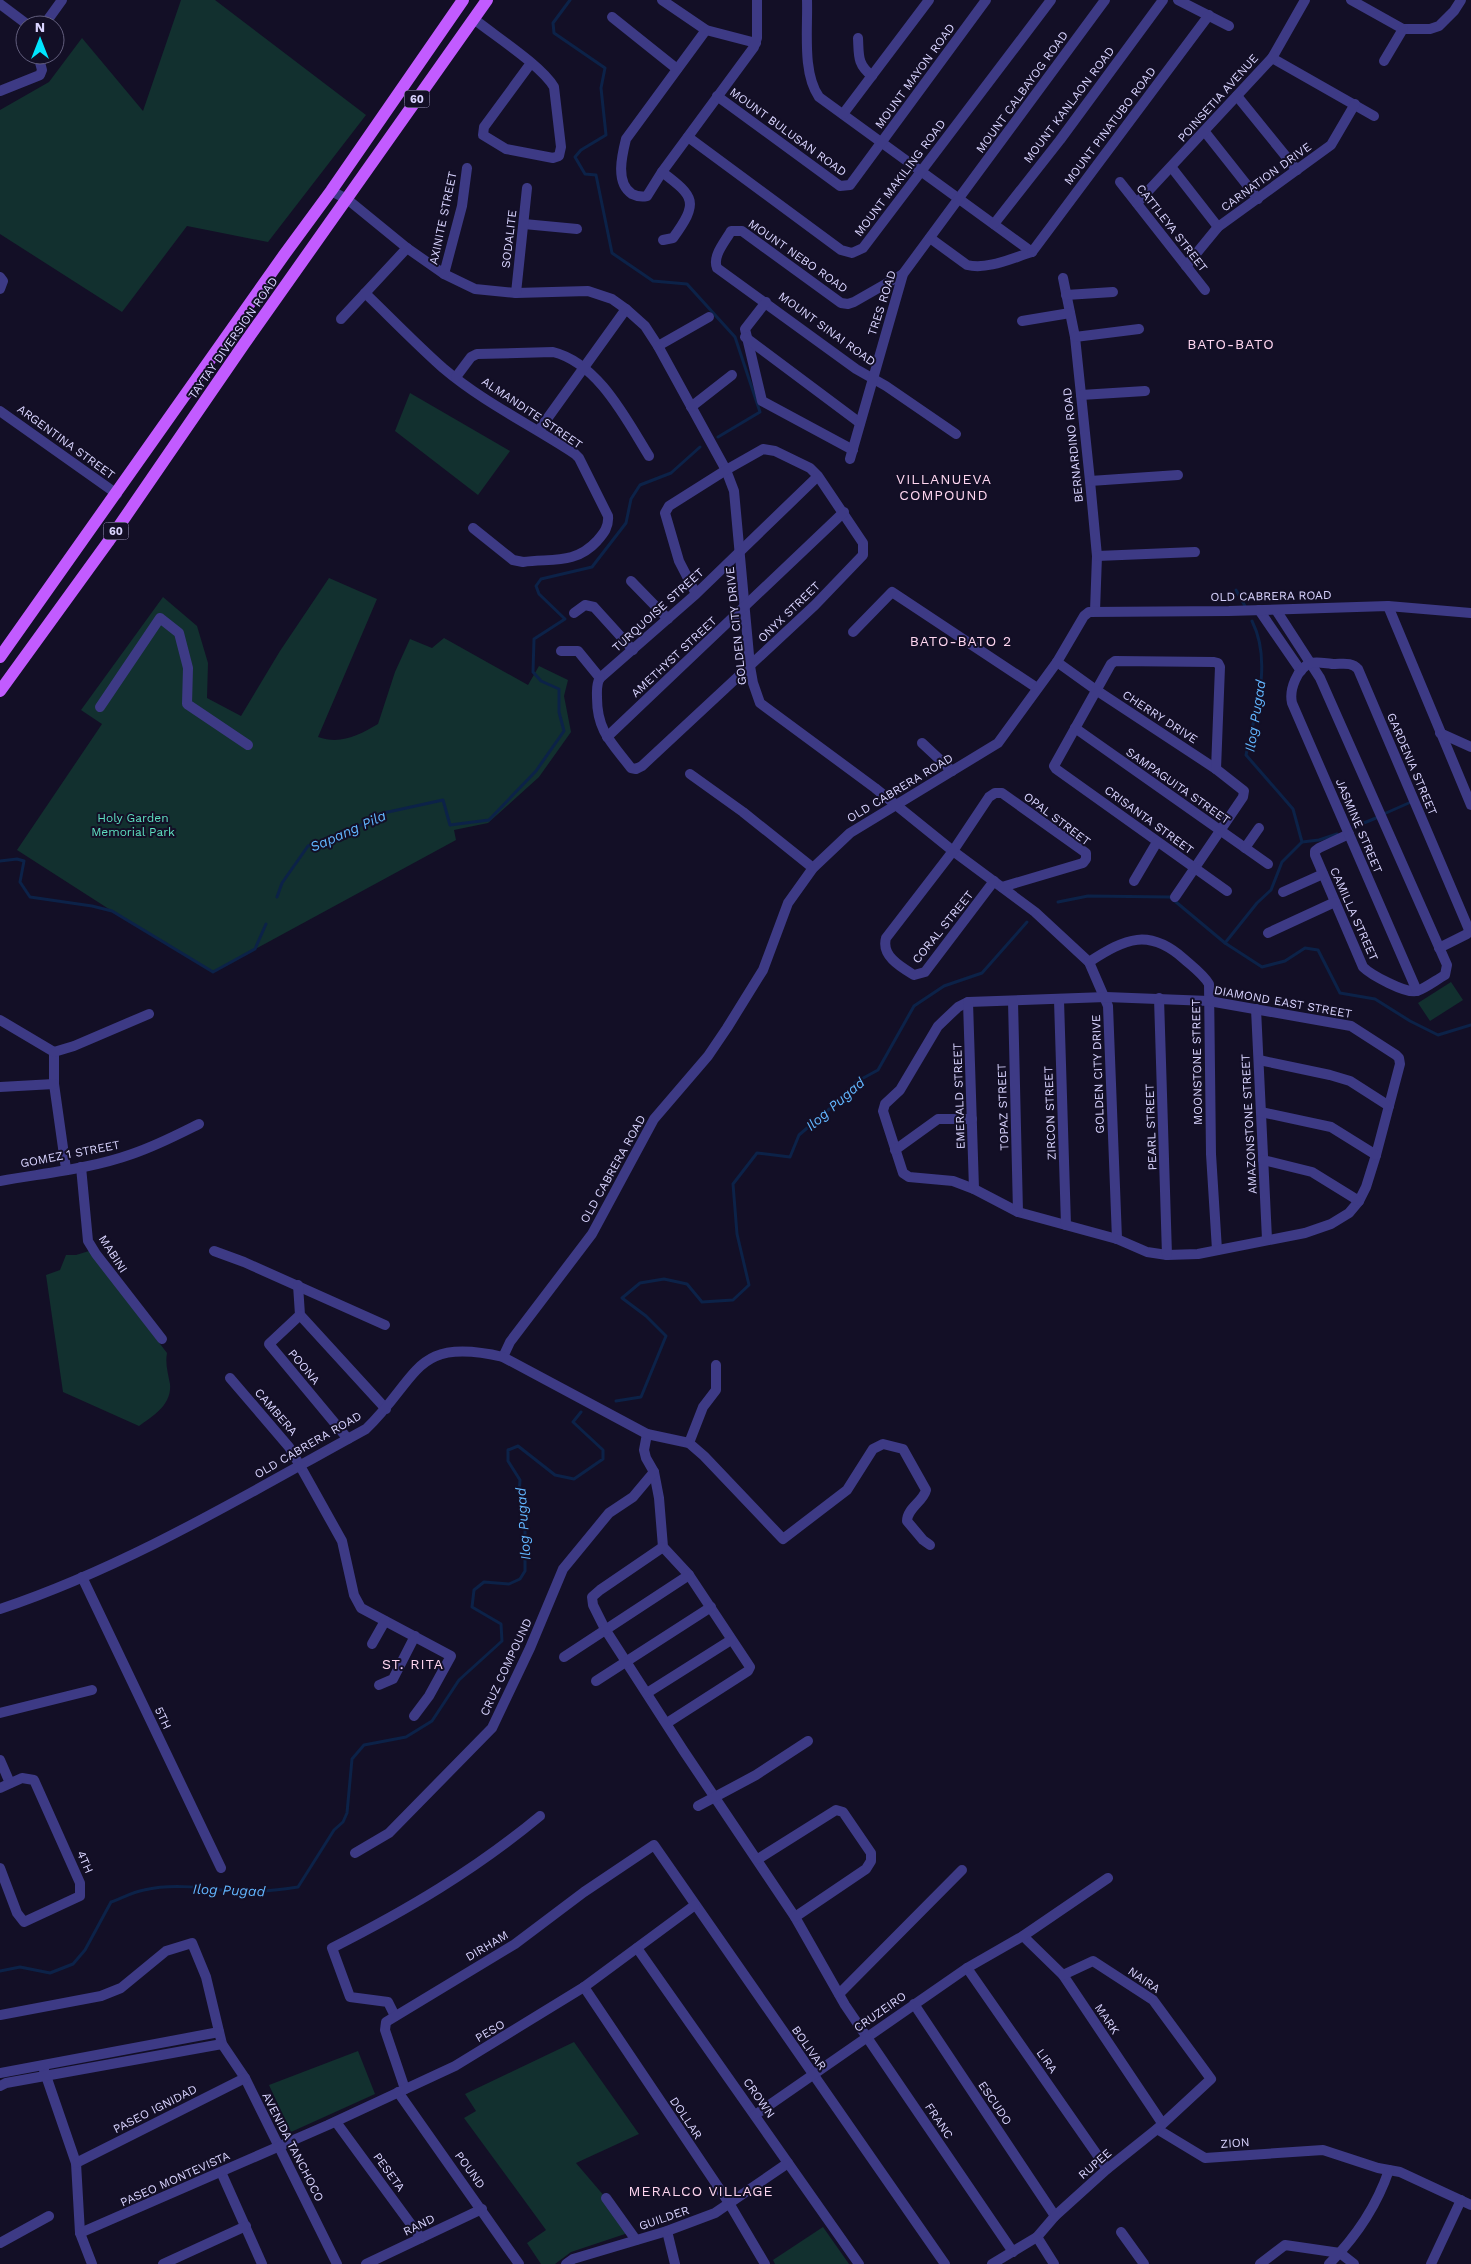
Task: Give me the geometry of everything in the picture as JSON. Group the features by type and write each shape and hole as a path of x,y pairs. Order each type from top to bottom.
{"main road":[{"name":"TAYTAY DIVERSION ROAD","path":"0,657 117,494 284,254 331,191 463,0"},
{"name":"TAYTAY DIVERSION ROAD","path":"0,691 108,542 244,344 487,0"}],"street":[{"path":"51,15 62,0"},
{"path":"662,0 706,30 756,43"},
{"path":"706,30 626,139 621,158 624,186 637,196 647,196 662,172 756,43 757,0"},
{"path":"807,0 809,75 813,88 820,97 1032,252"},
{"path":"843,114 929,0"},
{"name":"MOUNT MAYON ROAD","path":"882,142 986,0"},
{"name":"MOUNT MAKILING ROAD","path":"688,137 841,250 852,253 863,248 1051,0"},
{"name":"MOUNT CALBAYOG ROAD","path":"959,198 1105,0"},
{"name":"MOUNT KANLAON ROAD","path":"994,224 1060,140 1163,0"},
{"path":"1178,0 1229,26"},
{"name":"POINSETIA AVENUE","path":"1137,203 1172,168 1272,58 1304,0"},
{"path":"1351,0 1403,29 1439,26 1454,11 1461,0"},
{"path":"0,4 15,15"},
{"name":"MOUNT PINATUBO ROAD","path":"1032,252 1209,15"},
{"path":"612,17 677,69"},
{"path":"474,19 531,63 550,78 554,87 561,147 559,156 553,158 506,149 483,134 484,127 531,63"},
{"path":"1384,61 1403,29"},
{"path":"858,38 860,60 863,68 872,76"},
{"path":"1272,58 1374,116"},
{"path":"0,91 40,75 42,70 41,65"},
{"name":"MOUNT BULUSAN ROAD","path":"717,96 840,186 850,185 882,142"},
{"path":"1237,96 1297,170"},
{"name":"CARNATION DRIVE","path":"1186,266 1218,227 1331,145 1355,104"},
{"path":"1205,132 1258,199"},
{"name":"AXINITE STREET","path":"444,274 462,206 467,168"},
{"path":"1172,168 1218,227"},
{"path":"662,172 688,194 691,201 680,228 673,238 663,240"},
{"name":"CATTLEYA STREET","path":"1120,182 1205,290"},
{"name":"SODALITE","path":"516,293 527,188"},
{"name":"GOLDEN CITY DRIVE","path":"331,191 347,199 407,248 444,274 475,289 516,293 588,291 612,299 645,326 658,346 726,470 734,491 750,666 753,683 760,703 896,804 1035,912 1090,962 1106,998 1117,1239"},
{"name":"TRES ROAD","path":"745,337 762,401 851,455 903,274 959,198"},
{"path":"524,224 577,229"},
{"name":"MOUNT NEBO ROAD","path":"731,231 742,231 841,303 848,304 854,302 903,274"},
{"name":"MOUNT SINAI ROAD","path":"731,231 716,256 715,263 717,268 856,369 872,377 956,434"},
{"path":"930,238 967,265 974,267 984,266 1032,252"},
{"path":"341,318 407,248"},
{"path":"0,277 3,281 0,289"},
{"name":"BERNARDINO ROAD","path":"1063,278 1075,337 1090,481 1097,556 1095,611"},
{"path":"1066,296 1113,292"},
{"name":"ALMANDITE STREET","path":"365,293 444,369 498,408 539,430 579,458 608,516 606,530 582,555 523,562 513,560 473,528"},
{"path":"766,302 746,326 745,337 860,423"},
{"path":"539,430 626,309"},
{"path":"1022,321 1070,313"},
{"path":"658,346 709,317"},
{"path":"1075,337 1139,329"},
{"path":"456,377 471,357 477,354 553,352 561,354 584,368 608,391 649,456"},
{"path":"691,407 732,375"},
{"path":"1081,395 1145,391"},
{"name":"ARGENTINA STREET","path":"0,411 117,494"},
{"path":"696,594 679,561 664,513 669,506 726,470 763,450 775,451 810,468 844,512"},
{"path":"1090,481 1178,475"},
{"name":"TURQUOISE STREET","path":"600,678 696,594 818,476"},
{"name":"ONYX STREET","path":"607,737 631,768 636,769 642,766 815,605 863,555 863,543 844,512"},
{"name":"AMETHYST STREET","path":"607,737 844,512"},
{"path":"1097,556 1195,552"},
{"path":"632,581 668,619"},
{"path":"853,632 892,592 1037,688"},
{"path":"574,612 585,606 594,608 633,650"},
{"path":"1388,606 1471,805"},
{"name":"OLD CABRERA ROAD","path":"0,1609 36,1597 163,1540 366,1429 386,1409 410,1373 424,1361 447,1351 478,1351 503,1357 510,1342 592,1234 654,1120 708,1056 750,993 763,970 788,903 813,868 850,833 998,743 1057,662 1084,616 1089,612 1276,610 1388,606 1471,613"},
{"path":"1259,610 1301,671 1312,663"},
{"path":"1276,610 1320,678 1447,965 1447,971 1435,981 1417,990"},
{"path":"100,707 160,618 179,633 188,668 186,704 248,745"},
{"path":"561,651 578,651 600,678 597,688 599,723 607,737"},
{"path":"1074,728 1111,664 1115,661 1218,663 1220,667 1216,769"},
{"name":"CHERRY DRIVE","path":"1057,662 1241,787 1244,792 1243,797 1219,830"},
{"name":"GARDENIA STREET","path":"1312,663 1350,664 1358,669 1468,925 1467,934 1439,948"},
{"name":"JASMINE STREET","path":"1301,671 1291,691 1292,703 1417,990"},
{"name":"CRISANTA STREET","path":"1074,728 1054,761 1056,769 1227,891"},
{"name":"SAMPAGUITA STREET","path":"1074,728 1268,864"},
{"path":"1440,733 1471,747"},
{"path":"922,743 952,771"},
{"path":"690,774 743,812 813,868"},
{"name":"OPAL STREET","path":"953,850 989,797 995,793 1002,793 1086,853 1086,859 1083,863 998,884"},
{"path":"1245,848 1259,828"},
{"path":"1175,897 1219,830"},
{"name":"CAMILLA STREET","path":"1349,834 1315,851 1314,855 1322,874 1363,968 1369,973 1405,990 1417,990"},
{"path":"1134,881 1157,842"},
{"name":"CORAL STREET","path":"953,850 886,938 884,946 886,952 898,965 914,975 925,972 998,884"},
{"path":"1283,892 1322,874"},
{"path":"1268,933 1335,902"},
{"name":"MOONSTONE STREET","path":"1090,962 1110,948 1127,942 1142,940 1161,942 1176,952 1205,977 1209,984 1211,1154 1217,1250"},
{"name":"DIAMOND EAST STREET","path":"895,1150 903,1174 906,1176 953,1180 1018,1212 1117,1239 1147,1252 1167,1255 1198,1254 1305,1233 1331,1224 1349,1213 1359,1201 1366,1187 1400,1064 1396,1054 1351,1026 1209,1001 1159,998 1106,998 968,1002"},
{"name":"PEARL STREET","path":"1159,998 1167,1255"},
{"name":"ZIRCON STREET","path":"1059,1000 1066,1226"},
{"name":"TOPAZ STREET","path":"1013,1001 1018,1212"},
{"path":"968,1002 958,1007 938,1026 900,1090 884,1104 883,1111 895,1150 938,1119 972,1119"},
{"name":"EMERALD STREET","path":"968,1002 974,1189"},
{"name":"AMAZONSTONE STREET","path":"1256,1009 1267,1239"},
{"path":"54,1052 74,1046 149,1014"},
{"path":"0,1020 54,1052 54,1084 66,1169"},
{"path":"1259,1060 1330,1074 1350,1081 1389,1106"},
{"path":"0,1087 54,1084"},
{"path":"1261,1112 1331,1127 1376,1155"},
{"name":"GOMEZ 1 STREET","path":"0,1181 81,1167 131,1155 168,1140 199,1124"},
{"path":"1263,1160 1312,1172 1359,1201"},
{"name":"MABINI","path":"81,1167 88,1241 128,1297 162,1339"},
{"path":"214,1251 298,1285 385,1325"},
{"path":"298,1285 300,1315 386,1409"},
{"name":"POONA","path":"300,1315 269,1344 348,1439"},
{"path":"503,1357 647,1434 689,1443 704,1456 783,1539 847,1490 873,1449 883,1444 903,1449 926,1490 924,1496 908,1514 907,1521 923,1540 930,1545"},
{"path":"689,1443 703,1407 716,1390 716,1365"},
{"name":"CAMBERA","path":"230,1378 289,1447 300,1464 342,1541 354,1595 361,1608 451,1656 429,1696 414,1716"},
{"path":"647,1434 644,1450 654,1472 659,1498 663,1548 689,1575 750,1667 748,1671 667,1723"},
{"name":"CRUZ COMPOUND","path":"355,1853 389,1833 492,1728 530,1648 563,1569 610,1513 633,1497 654,1472"},
{"name":"FRANC","path":"663,1548 592,1597 593,1605 605,1629 795,1917 845,2005 1013,2252"},
{"path":"564,1657 689,1575"},
{"name":"5TH","path":"82,1577 221,1868"},
{"path":"596,1681 711,1607"},
{"path":"372,1644 385,1621"},
{"path":"379,1685 393,1679 415,1636"},
{"path":"647,1692 731,1640"},
{"path":"0,1714 92,1690"},
{"path":"698,1806 756,1775 808,1741"},
{"path":"0,1760 10,1783"},
{"name":"4TH","path":"0,1788 22,1778 34,1780 80,1882 80,1896 24,1922 17,1912 0,1868"},
{"path":"758,1859 836,1810 843,1812 871,1853 871,1861 866,1869 795,1917"},
{"path":"401,2091 385,2030 386,2022 395,2016 388,2002 350,1997 332,1948 395,1916 456,1880 540,1816"},
{"name":"DIRHAM","path":"395,2016 515,1944 584,1892 654,1845"},
{"name":"BOLIVAR","path":"654,1845 945,2264"},
{"path":"839,1994 962,1870"},
{"name":"CRUZEIRO","path":"755,2115 967,1968 1023,1936 1108,1878"},
{"name":"PESO","path":"279,2147 455,2066 584,1987 695,1905"},
{"name":"MARK","path":"1023,1936 1063,1976 1160,2126"},
{"name":"AVENIDA TANCHOCO","path":"0,2015 101,1996 121,1988 166,1951 192,1943 206,1977 222,2044 245,2078 337,2264"},
{"name":"CROWN","path":"636,1948 859,2264"},
{"name":"NAIRA","path":"1063,1976 1093,1961 1153,2000 1211,2080"},
{"name":"LIRA","path":"967,1968 1107,2169"},
{"name":"DOLLAR","path":"584,1987 729,2203 764,2264"},
{"name":"ESCUDO","path":"914,2004 1055,2216"},
{"path":"218,2032 42,2065 1,2070 3,2084 222,2044"},
{"path":"42,2065 76,2163 80,2234 92,2264"},
{"name":"PASEO IGNIDAD","path":"76,2163 245,2078"},
{"name":"RUPEE","path":"992,2264 1037,2237 1055,2216 1107,2169 1160,2126 1211,2080"},
{"name":"POUND","path":"401,2091 519,2264"},
{"name":"PESETA","path":"336,2122 422,2238"},
{"name":"ZION","path":"1160,2126 1205,2158 1323,2150 1389,2170"},
{"name":"PASEO MONTEVISTA","path":"80,2234 279,2147"},
{"name":"GUILDER","path":"566,2264 573,2259 667,2231 715,2213 788,2163"},
{"path":"1328,2264 1340,2253 1381,2195 1389,2170 1400,2172 1471,2205"},
{"path":"221,2172 262,2264"},
{"path":"606,2198 636,2240"},
{"path":"1431,2264 1461,2200"},
{"name":"RAND","path":"366,2264 482,2208"},
{"path":"0,2243 49,2216"},
{"path":"162,2264 246,2226"},
{"path":"667,2231 675,2264"},
{"path":"1121,2232 1144,2264"},
{"path":"1037,2237 1054,2264"},
{"path":"1260,2264 1284,2245 1340,2253 1354,2264"}],"green space":[{"path":"181,0 215,0 366,115 268,242 187,226 122,312 0,234 0,110 49,82 62,65 65,65 65,61 82,38 143,111"},
{"path":"410,393 510,451 478,495 395,431"},
{"name":"Holy Garden Memorial Park","path":"329,578 377,599 318,737 334,740 350,738 378,724 395,672 410,639 432,648 444,638 528,685 539,666 568,680 564,696 571,732 539,777 488,823 454,830 456,840 213,972 112,911 17,850 102,724 81,710 163,597 197,626 208,663 207,698 241,716 280,651"},
{"path":"1451,982 1463,1000 1430,1021 1418,1003"},
{"path":"89,1251 167,1353 170,1384 168,1398 160,1409 139,1426 63,1392 46,1275 60,1270 66,1255 76,1255"},
{"path":"574,2042 639,2134 576,2163 634,2231 571,2252 555,2264 541,2264 527,2243 546,2230 464,2118 476,2111 465,2094"},
{"path":"358,2051 375,2094 291,2132 269,2085"},
{"path":"823,2227 849,2264 775,2264 773,2260"}],"waterway":[{"name":"Sapang Pila","path":"570,0 553,23 554,33 605,68 601,88 606,135 581,150 575,157 585,174 596,175 612,253 653,281 687,284 735,337 760,412 718,437"},
{"name":"Sapang Pila","path":"277,897 282,883 308,846 343,836 379,814 443,800 450,825 489,820 536,771 564,731 559,712 559,689 541,681 533,672 534,639 565,619 539,594 536,586 541,579 592,567 626,523 631,499 640,485 671,473 700,447"},
{"name":"Ilog Pugad","path":"1236,590 1245,606"},
{"name":"Ilog Pugad","path":"1058,902 1088,896 1170,897 1225,943 1257,903 1271,890 1282,862 1302,842 1293,809 1246,755 1262,671 1258,637 1252,621"},
{"path":"1386,813 1411,802"},
{"path":"1354,827 1376,818"},
{"path":"1302,842 1319,840 1337,834"},
{"name":"Sapang Pila","path":"0,861 17,859 24,861 20,882 30,897 92,906 112,911 213,972 255,949 266,924"},
{"name":"Ilog Pugad","path":"616,1401 641,1397 666,1336 646,1316 622,1298 640,1283 664,1279 687,1284 702,1302 733,1300 749,1285 737,1234 733,1184 757,1153 790,1157 799,1135 834,1105 856,1082 878,1070 914,1006 944,986 982,973 1027,922"},
{"path":"1225,943 1262,967 1285,961 1305,948 1318,950 1340,993 1375,999 1410,1021 1438,1035 1471,1025"},
{"name":"Ilog Pugad","path":"0,1971 20,1967 50,1973 73,1964 85,1950 111,1902 140,1891 163,1887 183,1887 250,1892 298,1887 334,1830 343,1822 347,1813 352,1759 364,1745 406,1737 432,1721 459,1680 502,1641 501,1624 472,1607 474,1590 484,1582 509,1584 520,1579 525,1571 525,1521 519,1495 520,1480 508,1461 508,1450 518,1446 555,1475 574,1479 603,1459 603,1450 573,1422 581,1412"}],"district":[{"name":"BATO-BATO","path":"1231,344"},
{"name":"VILLANUEVA COMPOUND","path":"944,488"},
{"name":"BATO-BATO 2","path":"961,641"},
{"name":"ST. RITA","path":"413,1664"},
{"name":"MERALCO VILLAGE","path":"701,2191"}]}
